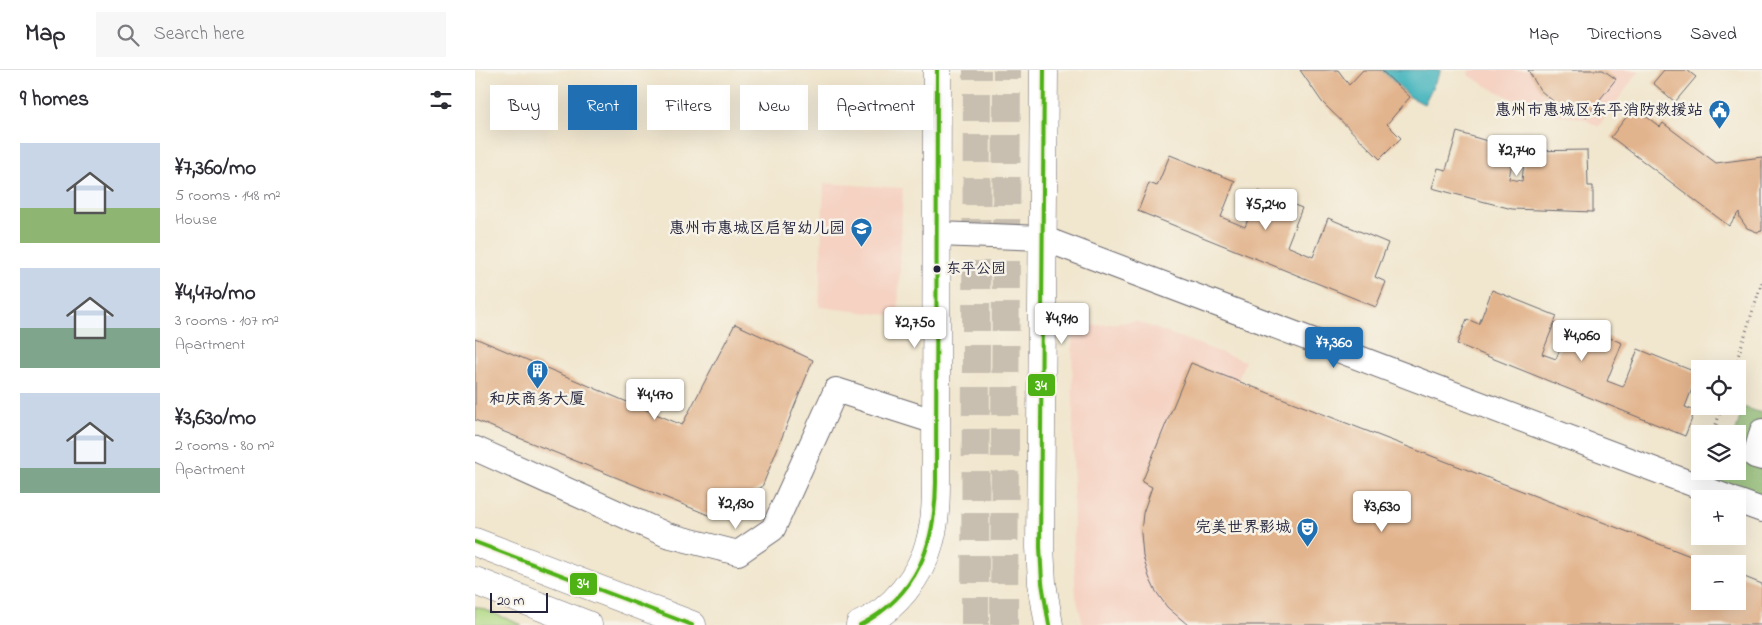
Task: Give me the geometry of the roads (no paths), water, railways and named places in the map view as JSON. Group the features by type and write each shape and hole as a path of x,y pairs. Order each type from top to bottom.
{"main road":[{"path":"860,625 877,616 897,598 917,572 927,550 935,517 937,70"},
{"path":"1044,70 1040,548 1042,582 1049,625"},
{"path":"475,542 692,625"},
{"path":"475,581 588,625"}],"street":[{"path":"937,234 1042,238 1707,490"},
{"path":"475,450 667,535 738,552 773,529 837,390 936,422"},
{"path":"1762,431 1755,456 1762,458"},
{"path":"1746,504 1762,510"}],"water":[{"path":"1381,70 1441,70 1424,104 1410,97"}],"tunnel":[{"path":"975,625 977,70"},
{"path":"1004,625 1007,70"}],"place":[{"name":"惠州市惠城区东平消防救援站","path":"1719,130"},
{"name":"惠州市惠城区启智幼儿园","path":"861,248"},
{"name":"东平公园","path":"937,269"},
{"name":"和庆商务大厦","path":"537,390"},
{"name":"完美世界影城","path":"1307,547"}]}
